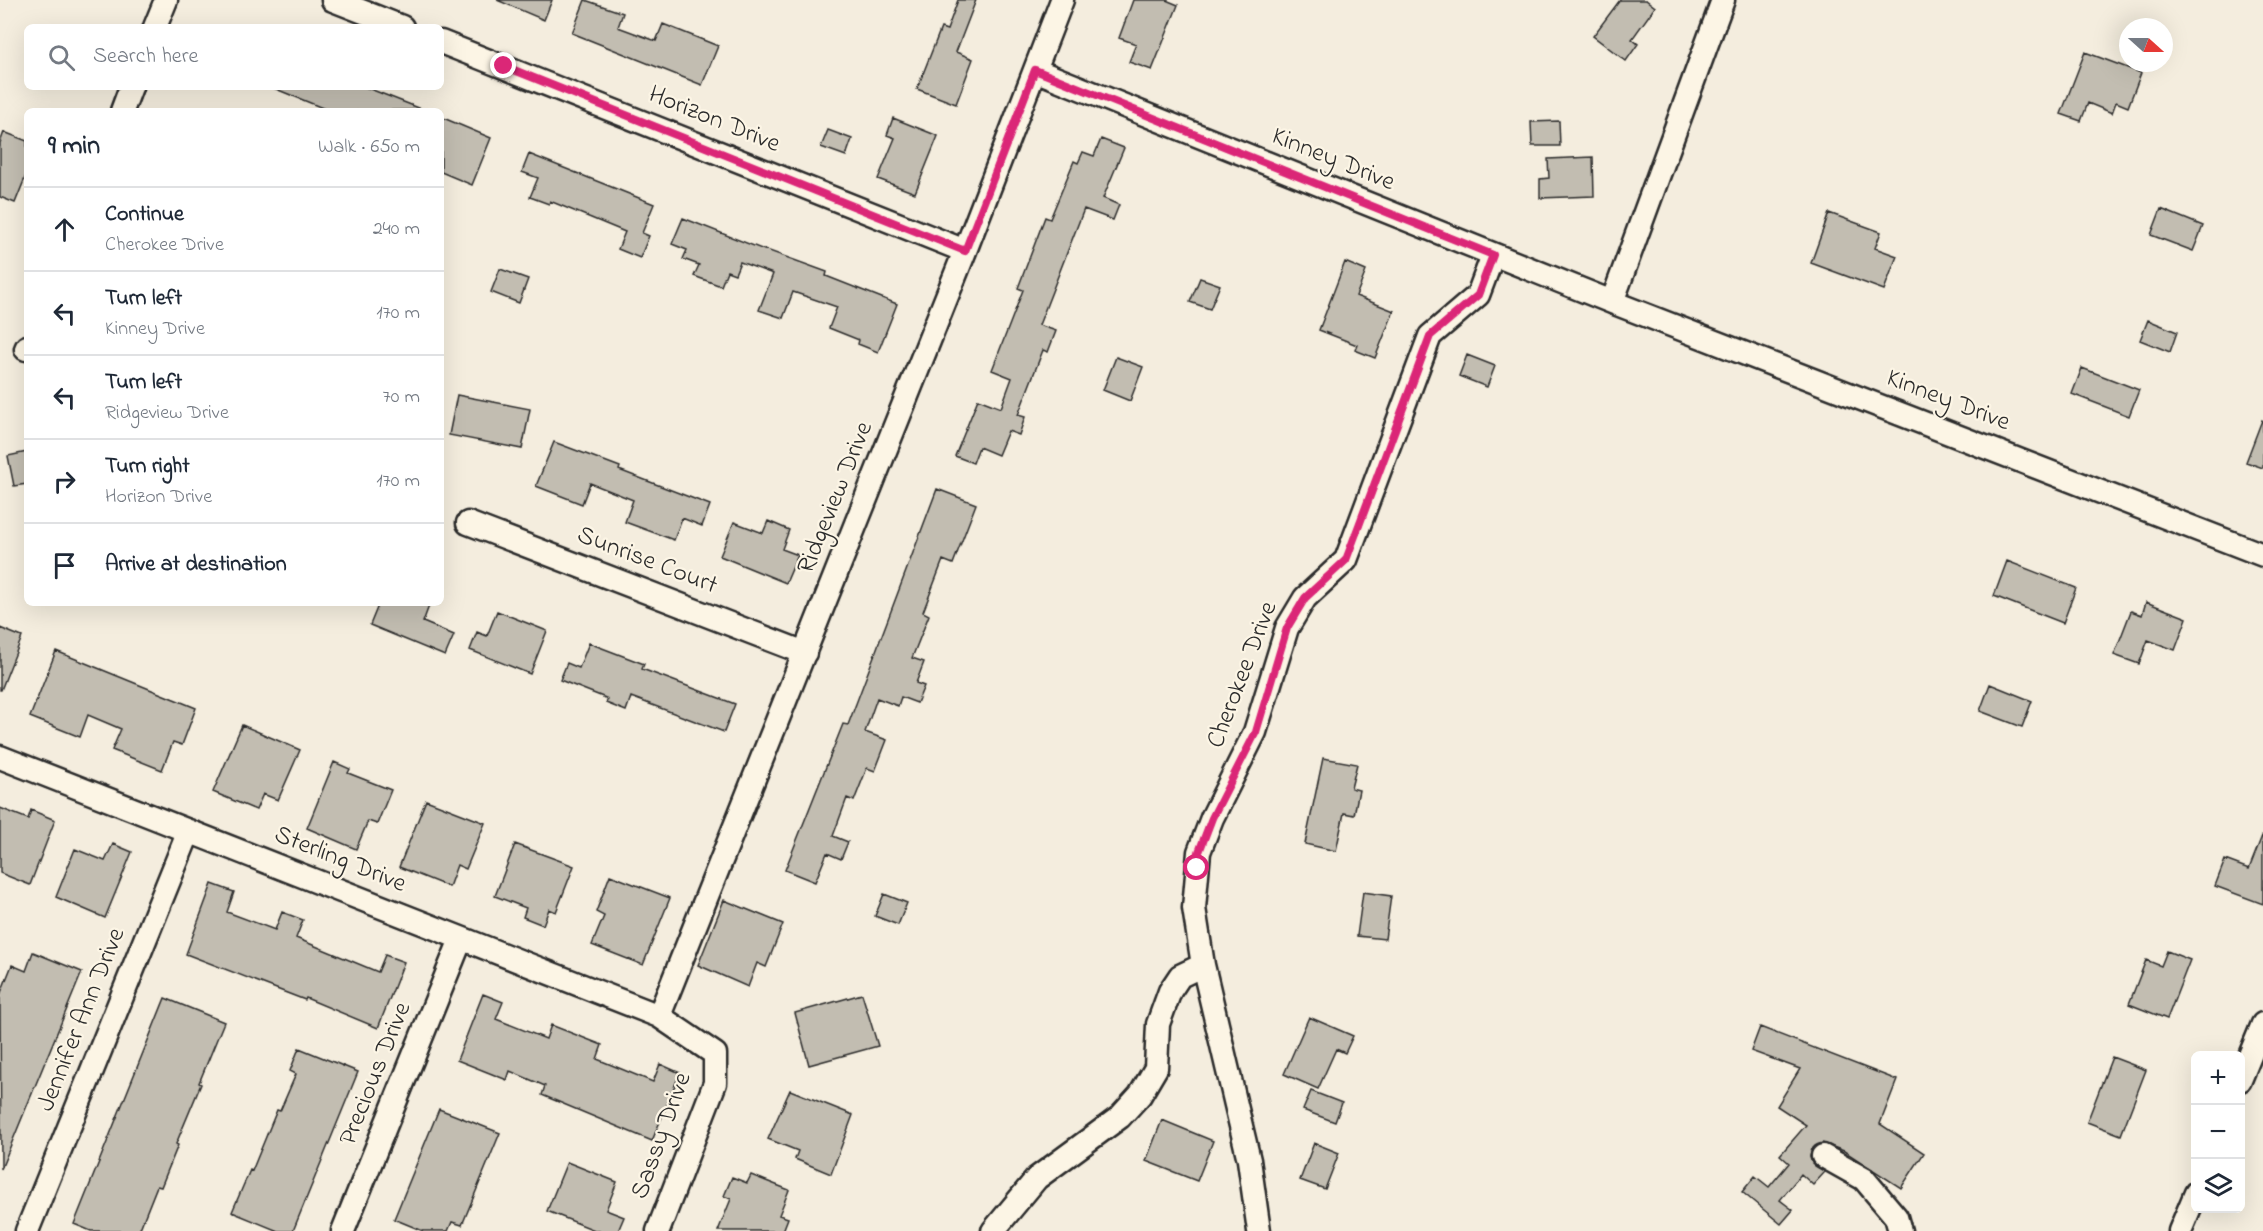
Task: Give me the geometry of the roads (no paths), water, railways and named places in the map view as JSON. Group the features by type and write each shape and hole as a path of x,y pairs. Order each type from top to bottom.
{"street":[{"path":"156,24 166,0"},
{"path":"333,0 394,24"},
{"name":"Ridgeview Drive","path":"659,1016 965,251 1062,0"},
{"path":"1611,302 1723,0"},
{"name":"Horizon Drive","path":"444,43 965,251"},
{"name":"Kinney Drive","path":"1035,70 1611,302 2263,555"},
{"path":"123,108 130,90"},
{"name":"Cherokee Drive","path":"1259,1231 1249,1160 1203,965 1194,908 1194,886 1199,852 1212,818 1256,732 1287,628 1305,598 1346,560 1430,336 1478,295 1493,255"},
{"name":"Sunrise Court","path":"468,523 805,653"},
{"name":"Sterling Drive","path":"0,757 659,1016"},
{"name":"Jennifer Ann Drive","path":"27,1231 189,831"},
{"name":"Precious Drive","path":"343,1231 461,939"},
{"path":"993,1231 1037,1178 1120,1117 1140,1095 1156,1068 1158,1024 1170,992 1180,976 1203,965"},
{"name":"Sassy Drive","path":"658,1231 715,1083 715,1054 659,1016"},
{"path":"2245,1070 2263,1024"},
{"path":"1823,1156 1864,1179 1896,1217 1900,1231"},
{"path":"2180,1231 2191,1204"}]}
